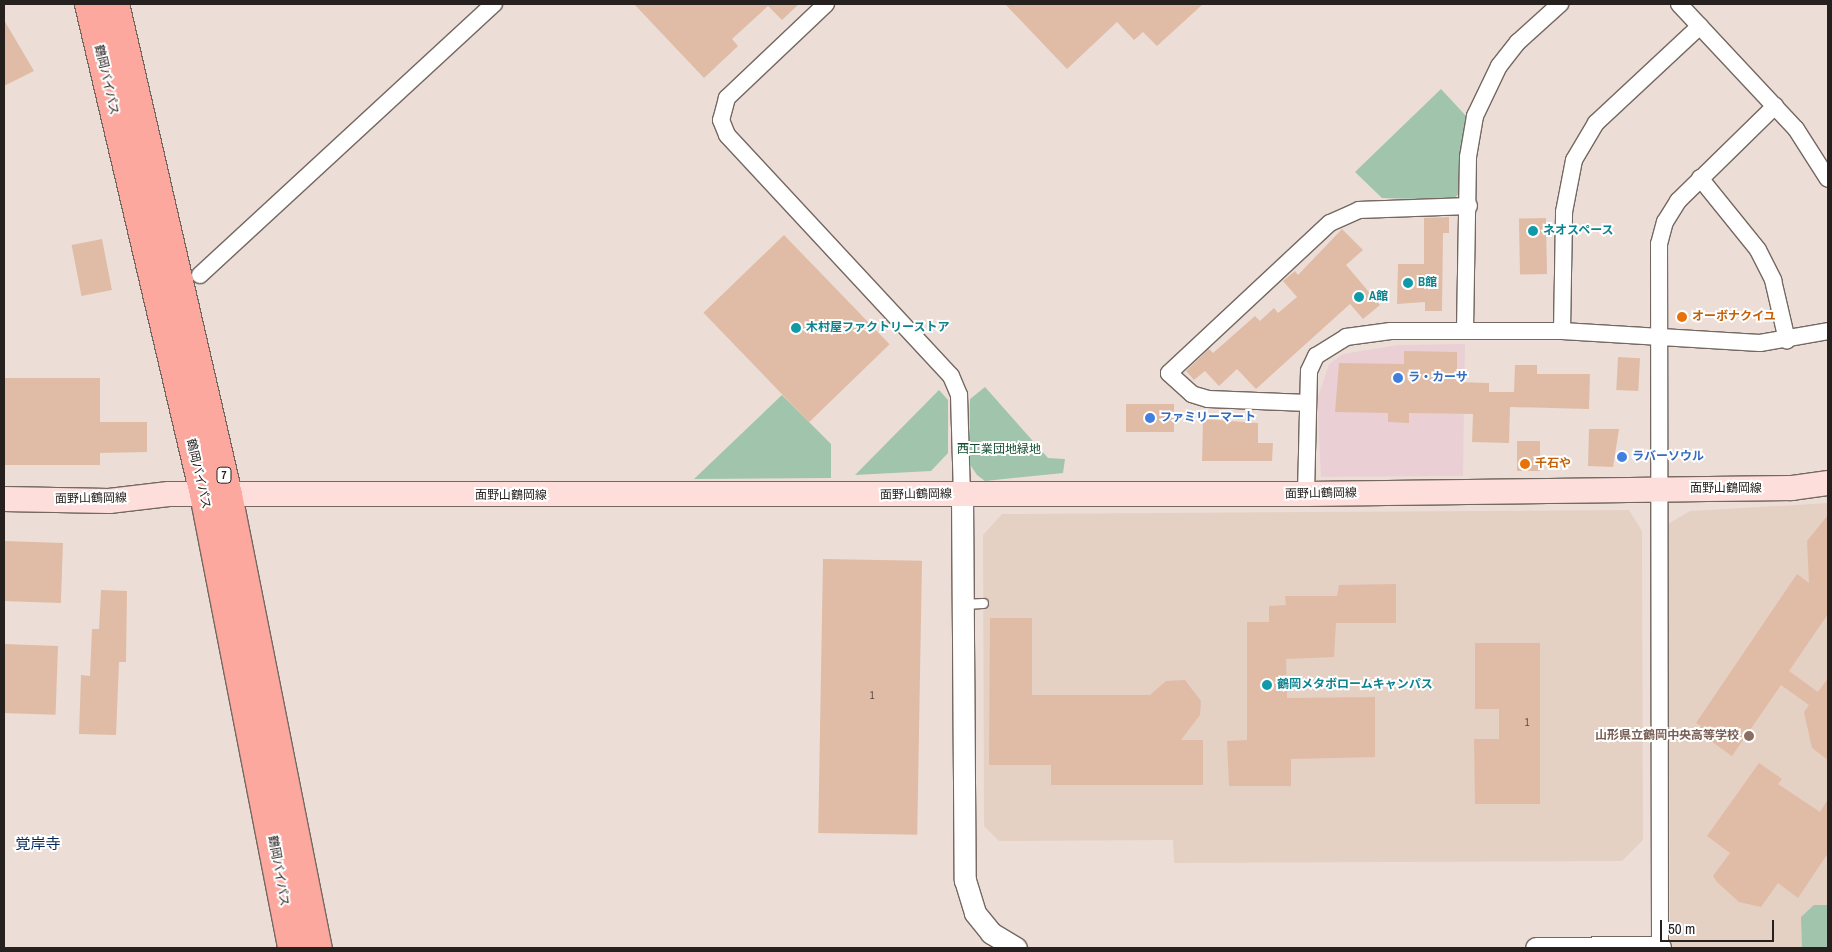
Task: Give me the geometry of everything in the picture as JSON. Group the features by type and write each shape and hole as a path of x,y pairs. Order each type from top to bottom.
{"highway":[{"name":"鶴岡バイパス","path":"89,4 216,495 292,948"},
{"name":"鶴岡バイパス","path":"115,4 216,495 318,948"}],"main road":[{"name":"面野山鶴岡線","path":"4,499 109,501 216,495 1306,494 1792,488 1828,483"}],"street":[{"path":"200,275 494,4"},
{"path":"826,4 735,89 722,108 721,120 727,135 951,376 958,395 962,494 973,604 966,880 975,913 991,933 1016,948"},
{"path":"1466,330 1470,206 1468,157 1475,116 1486,88 1518,42 1560,4"},
{"path":"1679,4 1775,106 1817,156 1828,179"},
{"path":"1562,331 1564,212 1574,160 1596,123 1700,26"},
{"path":"1536,948 1660,948 1657,335 1660,244 1665,222 1700,178 1775,106"},
{"path":"1700,178 1758,250 1773,280 1788,340"},
{"path":"1308,402 1208,399 1192,394 1169,373 1330,223 1359,210 1470,206"},
{"path":"1306,494 1309,371 1330,344 1391,331 1562,331 1788,340 1828,331"}],"shaded area":[{"path":"1465,344 1463,476 1321,477 1317,400 1329,364 1343,354 1397,345"},
{"name":"山形県立鶴岡中央高等学校","path":"1828,503 1828,948 1670,948 1668,524 1690,511"},
{"path":"1629,510 1642,531 1643,840 1622,861 1174,863 1173,840 999,841 984,826 983,535 1002,514"}],"green space":[{"path":"1441,89 1467,117 1460,157 1462,190 1453,200 1382,198 1355,172"},
{"name":"西工業団地緑地","path":"985,387 1048,458 1065,459 1063,473 985,481 977,475 969,463 970,399"},
{"path":"939,390 948,400 948,453 931,471 855,475"},
{"path":"782,395 831,444 831,478 694,479"},
{"path":"1814,905 1828,905 1828,948 1802,948 1801,917"}],"building":[{"path":"634,4 799,4 782,20 768,6 732,39 738,46 704,78"},
{"path":"1005,4 1203,4 1157,46 1143,32 1134,40 1117,22 1067,69"},
{"path":"4,20 34,71 4,86"},
{"path":"1449,217 1449,233 1443,233 1442,311 1425,311 1425,302 1397,304 1398,264 1424,264 1424,218"},
{"path":"1519,218 1546,218 1547,274 1520,274"},
{"path":"1342,229 1363,250 1346,265 1380,305 1363,319 1350,304 1256,389 1237,369 1219,386 1205,371 1194,380 1186,371 1209,349 1213,353 1255,316 1260,321 1274,308 1278,313 1297,297 1283,281 1295,271 1298,275"},
{"name":"木村屋ファクトリーストア","path":"784,235 890,344 809,422 703,313"},
{"path":"102,239 112,290 81,296 72,245"},
{"path":"1404,351 1457,352 1457,382 1489,383 1489,392 1514,392 1515,365 1537,365 1537,374 1590,374 1589,409 1510,407 1509,443 1472,442 1473,414 1409,413 1409,423 1388,422 1388,413 1335,412 1339,363 1404,364"},
{"path":"1618,357 1640,358 1638,391 1616,390"},
{"path":"4,378 100,378 100,422 147,422 147,452 100,453 100,465 4,465"},
{"name":"ファミリーマート","path":"1126,404 1174,404 1174,432 1126,432"},
{"path":"1203,419 1258,423 1258,443 1273,443 1272,461 1202,461"},
{"path":"1589,429 1619,429 1613,467 1588,466"},
{"path":"1517,441 1540,441 1540,471 1517,471"},
{"path":"1828,515 1828,614 1789,671 1818,692 1828,678 1828,760 1812,748 1804,712 1809,705 1781,685 1732,756 1698,732 1701,726 1696,723 1797,574 1809,583 1807,541"},
{"path":"4,541 63,543 61,603 4,601"},
{"path":"823,559 922,561 917,835 818,833"},
{"path":"1396,584 1396,623 1336,623 1334,657 1286,659 1287,698 1375,697 1375,757 1291,759 1291,786 1229,786 1227,741 1247,740 1247,622 1269,622 1269,606 1286,605 1285,596 1337,596 1339,585"},
{"path":"101,590 127,591 126,662 119,662 116,735 79,734 81,675 90,676 92,629 99,629"},
{"path":"990,618 1032,618 1032,695 1150,695 1166,681 1185,680 1201,701 1200,715 1181,740 1203,740 1203,785 1051,785 1051,765 989,765"},
{"path":"1475,643 1540,643 1540,804 1475,804 1474,739 1499,739 1499,709 1475,709"},
{"path":"4,644 58,646 56,715 4,713"},
{"path":"1759,763 1782,779 1778,784 1820,812 1828,799 1828,853 1798,898 1778,883 1761,907 1739,902 1717,882 1713,876 1730,853 1707,836"}],"place":[{"name":"ネオスペース","path":"1533,231"},
{"name":"B館","path":"1408,283"},
{"name":"A館","path":"1359,297"},
{"name":"オーボナクイユ","path":"1682,317"},
{"name":"木村屋ファクトリーストア","path":"796,328"},
{"name":"ラ・カーサ","path":"1398,378"},
{"name":"ファミリーマート","path":"1150,418"},
{"name":"ラバーソウル","path":"1622,457"},
{"name":"千石や","path":"1525,464"},
{"name":"鶴岡メタボロームキャンパス","path":"1267,685"},
{"name":"山形県立鶴岡中央高等学校","path":"1749,736"}],"district":[{"name":"覚岸寺","path":"38,844"}]}
